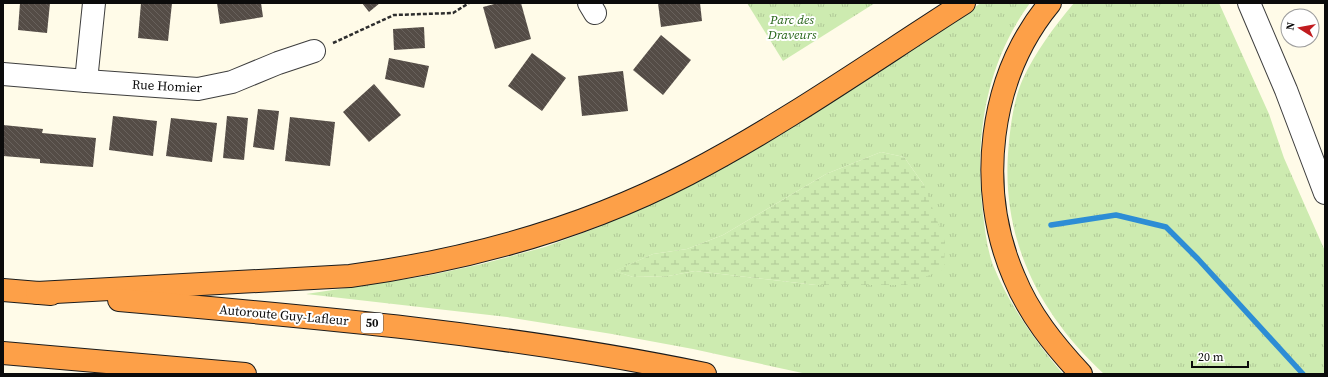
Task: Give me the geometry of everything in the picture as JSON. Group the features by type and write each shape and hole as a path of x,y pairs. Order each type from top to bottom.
{"highway":[{"path":"37,293 350,276 457,258 533,238 626,203 717,158 808,104 964,3"},
{"path":"1050,3 1031,27 1004,90 993,142 993,196 1000,238 1020,291 1044,331 1081,374"},
{"name":"Autoroute Guy-Lafleur","path":"3,290 426,329 558,347 705,374"},
{"path":"3,353 245,374"},
{"path":"29,355 131,374"}],"street":[{"path":"86,81 94,3"},
{"path":"1249,3 1286,90 1325,193"},
{"name":"Rue Homier","path":"3,74 198,90 232,82 278,63 314,51"},
{"path":"1286,90 1325,164"}],"path":[{"path":"314,51 394,15 453,13 469,3"}],"green space":[{"name":"Parc des Draveurs","path":"747,3 875,3 783,61"},
{"path":"981,3 1030,3 1002,51 986,104 980,158 983,214 989,253 999,280 1015,308 1042,349 1063,374 807,374 693,349 507,317 306,294 426,276 482,264 545,247 599,227 688,186 743,157","holes":["881,152 904,157 924,185 906,285 816,285 695,271 668,276 633,277 615,271 653,254 687,249 723,235 826,174"]},
{"path":"1074,3 1219,3 1269,114 1284,158 1325,251 1325,374 1104,374 1080,350 1059,325 1042,298 1028,270 1017,240 1010,209 1007,176 1012,119 1019,88 1027,70 1045,40"},
{"path":"881,152 904,157 924,185 945,242 944,269 906,285 816,285 695,271 668,276 633,277 614,271 653,254 687,249 723,235 826,174"}],"building":[{"path":"20,3 50,3 47,33 18,30"},
{"path":"141,3 172,3 168,41 138,38"},
{"path":"217,3 261,3 263,17 220,24"},
{"path":"362,3 380,3 369,12"},
{"path":"498,3 521,3 531,39 495,49 483,7"},
{"path":"658,3 700,3 702,21 661,27"},
{"path":"424,27 425,48 394,50 393,29"},
{"path":"661,35 691,60 663,95 633,70"},
{"path":"532,53 566,78 542,111 508,86"},
{"path":"389,58 429,66 424,88 385,79"},
{"path":"623,71 628,111 582,116 578,76"},
{"path":"374,84 401,115 369,142 343,112"},
{"path":"258,109 279,111 274,150 253,147"},
{"path":"113,116 157,121 153,156 109,150"},
{"path":"227,116 248,118 244,160 223,158"},
{"path":"290,117 335,122 330,166 285,161"},
{"path":"171,118 217,123 212,162 166,156"},
{"path":"3,125 43,129 42,133 96,138 93,167 40,163 40,159 3,156"}],"waterway":[{"path":"1051,225 1116,215 1166,227 1198,259 1303,374"}]}
